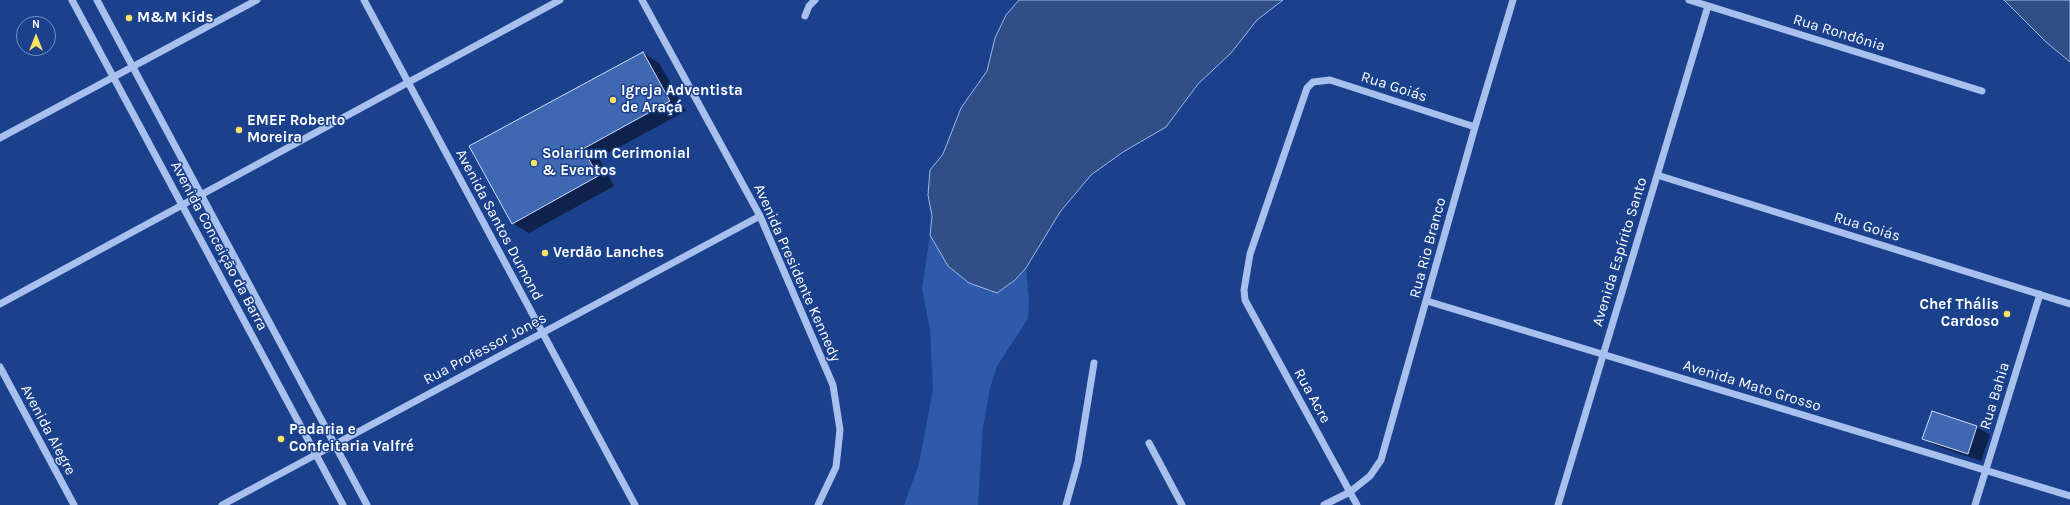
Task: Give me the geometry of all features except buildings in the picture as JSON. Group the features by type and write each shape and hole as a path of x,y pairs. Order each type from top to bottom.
{"street":[{"name":"Avenida Conceição da Barra","path":"72,0 343,505"},
{"name":"Avenida Conceição da Barra","path":"97,0 367,505"},
{"path":"0,138 257,0"},
{"name":"Avenida Santos Dumond","path":"364,0 635,505"},
{"path":"0,304 560,0"},
{"name":"Avenida Presidente Kennedy","path":"642,0 760,216 832,385 840,430 836,467 818,505"},
{"path":"805,16 809,6 815,0"},
{"name":"Rua Rio Branco","path":"1324,505 1350,492 1370,476 1381,460 1427,301 1475,126 1513,0"},
{"name":"Rua Rondônia","path":"1689,0 1982,91"},
{"name":"Avenida Espírito Santo","path":"1558,505 1708,6"},
{"name":"Rua Goiás","path":"1245,300 1244,290 1250,254 1307,88 1313,82 1330,80 1475,126"},
{"name":"Rua Goiás","path":"1657,175 2070,304"},
{"name":"Rua Professor Jones","path":"222,505 760,216"},
{"name":"Rua Bahia","path":"1975,505 2040,294"},
{"name":"Rua Acre","path":"1245,300 1357,505"},
{"name":"Avenida Mato Grosso","path":"1427,301 2070,496"},
{"path":"1066,505 1078,462 1094,363"},
{"name":"Avenida Alegre","path":"0,367 74,505"},
{"path":"1149,442 1182,505"}],"shaded area":[{"path":"1019,0 1283,0 1257,20 1231,53 1198,84 1166,127 1123,152 1091,175 1060,212 1026,268 1015,280 997,293 969,283 948,266 930,235 932,216 928,195 930,170 943,154 961,108 987,71 995,38 1006,15"},
{"path":"2004,0 2070,0 2070,62 2046,42"},
{"path":"930,235 948,266 969,283 997,293 1015,280 1026,268 1029,302 1028,319 997,366 990,388 983,427 978,505 904,505 919,464 933,389 930,330 922,289"}],"place":[{"name":"M&M Kids","path":"129,18"},
{"name":"Igreja Adventista de Araçá","path":"613,100"},
{"name":"EMEF Roberto Moreira","path":"239,130"},
{"name":"Solarium Cerimonial & Eventos","path":"534,163"},
{"name":"Verdão Lanches","path":"545,253"},
{"name":"Chef Thális Cardoso","path":"2007,314"},
{"name":"Padaria e Confeitaria Valfré","path":"281,439"}]}
